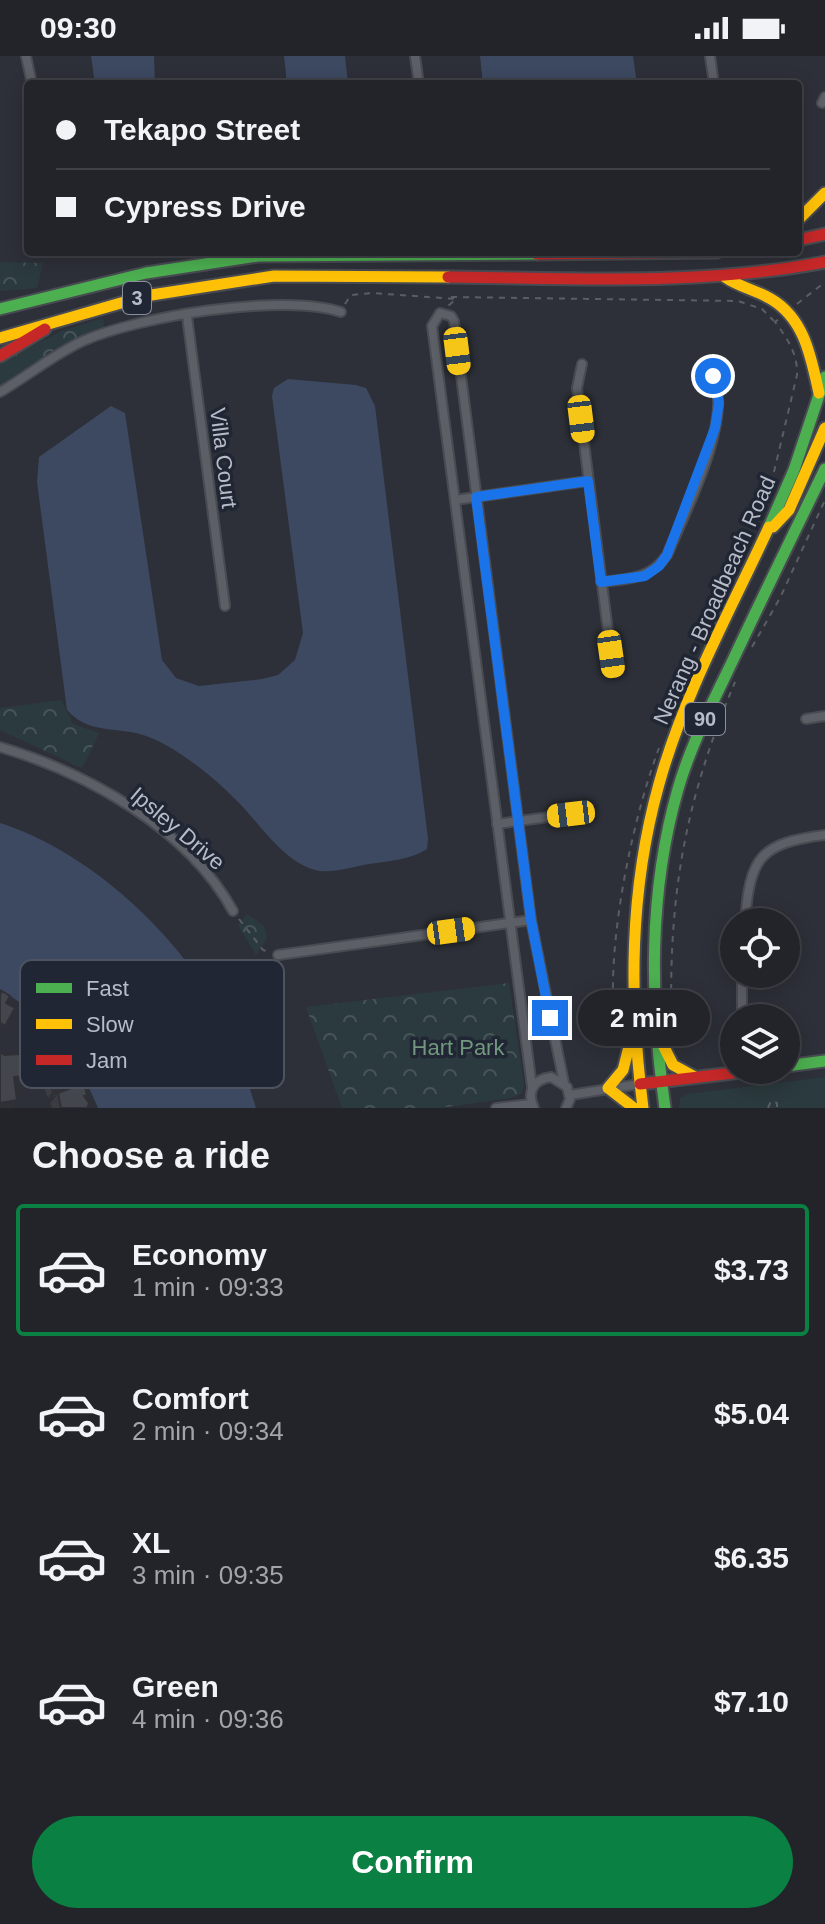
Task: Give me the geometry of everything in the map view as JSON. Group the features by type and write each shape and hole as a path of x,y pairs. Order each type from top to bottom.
{"main road":[{"path":"802,216 825,193"},
{"path":"802,239 825,234"},
{"name":"3","path":"0,309 146,273 258,256"},
{"name":"3","path":"0,338 172,290 274,276 725,277 825,262"},
{"path":"725,277 741,289 770,299 793,318 810,350 820,395"},
{"path":"0,356 58,321"},
{"name":"90","path":"820,395 825,377"},
{"name":"Nerang - Broadbeach Road","path":"643,1108 634,1029 633,912 654,798 685,712 766,534 820,395"},
{"path":"766,534 789,510 825,428"},
{"name":"Nerang - Broadbeach Road","path":"665,1108 654,1023 655,916 662,862 679,788 698,733 825,469"},
{"path":"654,1023 668,1060 695,1077"},
{"path":"634,1029 623,1070 608,1088 634,1108"},
{"path":"800,1064 825,1061"},
{"path":"640,1084 720,1074"}],"street":[{"path":"26,56 31,80"},
{"path":"415,56 418,80"},
{"path":"710,56 713,80"},
{"path":"0,392 95,336 270,302 321,305 341,312"},
{"path":"496,1108 532,1106 532,1087 432,326 440,313 451,316 454,321 531,920 564,1083 570,1095 566,1108"},
{"name":"Villa Court","path":"187,316 225,606"},
{"path":"582,364 577,388 613,670"},
{"path":"601,582 645,576 659,566 667,555 715,428 719,403 713,376"},
{"path":"455,500 588,481"},
{"path":"806,719 825,716"},
{"name":"Ipsley Drive","path":"0,747 73,775 138,813 218,883 233,911"},
{"path":"497,824 571,814"},
{"path":"746,908 748,881 763,854 787,841 825,835"},
{"path":"278,955 531,920"},
{"path":"532,1087 547,1077 564,1083"},
{"path":"570,1095 640,1084"}],"path":[{"path":"791,308 825,282"},
{"path":"341,312 351,295 738,301 762,309 775,322"},
{"path":"440,313 454,304 456,299 451,297"},
{"path":"750,651 780,598 789,571 825,500"},
{"path":"673,1046 669,967 685,835 705,754 737,676"},
{"path":"233,911 263,950 278,955"},
{"path":"768,1108 771,1101 777,1103 777,1108"}],"green space":[{"path":"0,262 43,263 37,288 0,291"},
{"path":"103,318 104,327 0,386 0,362 62,331"},
{"path":"61,700 73,724 99,733 82,768 0,730 0,708"},
{"path":"247,914 264,926 267,938 256,955 238,925"},
{"name":"Hart Park","path":"509,983 524,1085 521,1094 439,1108 342,1108 306,1007"},
{"path":"825,1077 825,1108 679,1108 680,1098 688,1094 769,1084 800,1084 800,1080"}],"water":[{"path":"91,56 154,56 155,80 94,80"},
{"path":"284,56 345,56 348,80 287,80"},
{"path":"480,56 633,56 636,80 483,80"},
{"path":"288,379 366,388 375,406 428,839 427,849 414,856 334,871 315,870 293,859 220,785 167,746 143,735 87,724 67,710 37,482 39,457 111,406 125,413 162,660 176,678 199,686 278,675 295,660 303,633 272,396 274,388"},
{"path":"0,823 66,853 98,875 156,926 185,960 20,960 20,1003 0,989"},
{"path":"249,1088 256,1108 98,1108 90,1089"}],"building":[{"path":"2,991 10,996 6,1003 15,1008 5,1026 2,1024 0,1027 0,995"},
{"path":"615,998 615,1023 601,1024 595,1009 591,1007 591,999"},
{"path":"0,1053 20,1054 20,1076 14,1077 17,1100 0,1103"},
{"path":"71,1088 85,1088 87,1095 84,1096 89,1103 87,1108 61,1108 58,1093"}],"traffic: fast":[{"path":"0,309 146,273 258,256"},
{"path":"769,527 794,470 825,377"},
{"path":"665,1108 656,1028 655,947 661,868 668,828 678,789 703,723 825,469"},
{"path":"800,1064 825,1061"}],"traffic: slow":[{"path":"802,216 825,193"},
{"path":"0,338 145,296 274,276 448,277"},
{"path":"725,277 771,299 792,317 805,340 819,393"},
{"path":"773,527 789,510 825,428"},
{"path":"643,1108 635,1026 634,945 649,824 681,718 769,527"},
{"path":"632,1035 623,1070 608,1088 634,1108"},
{"path":"661,1041 673,1065 695,1077"}],"traffic: jam":[{"path":"802,239 825,234"},
{"path":"448,277 684,278 778,270 825,262"},
{"path":"0,356 45,329"},
{"path":"640,1084 720,1075"}],"route":[{"path":"550,1018 534,943 476,497 588,481 601,582 645,576 659,566 667,555 697,483 715,428 719,403 713,376"}]}
